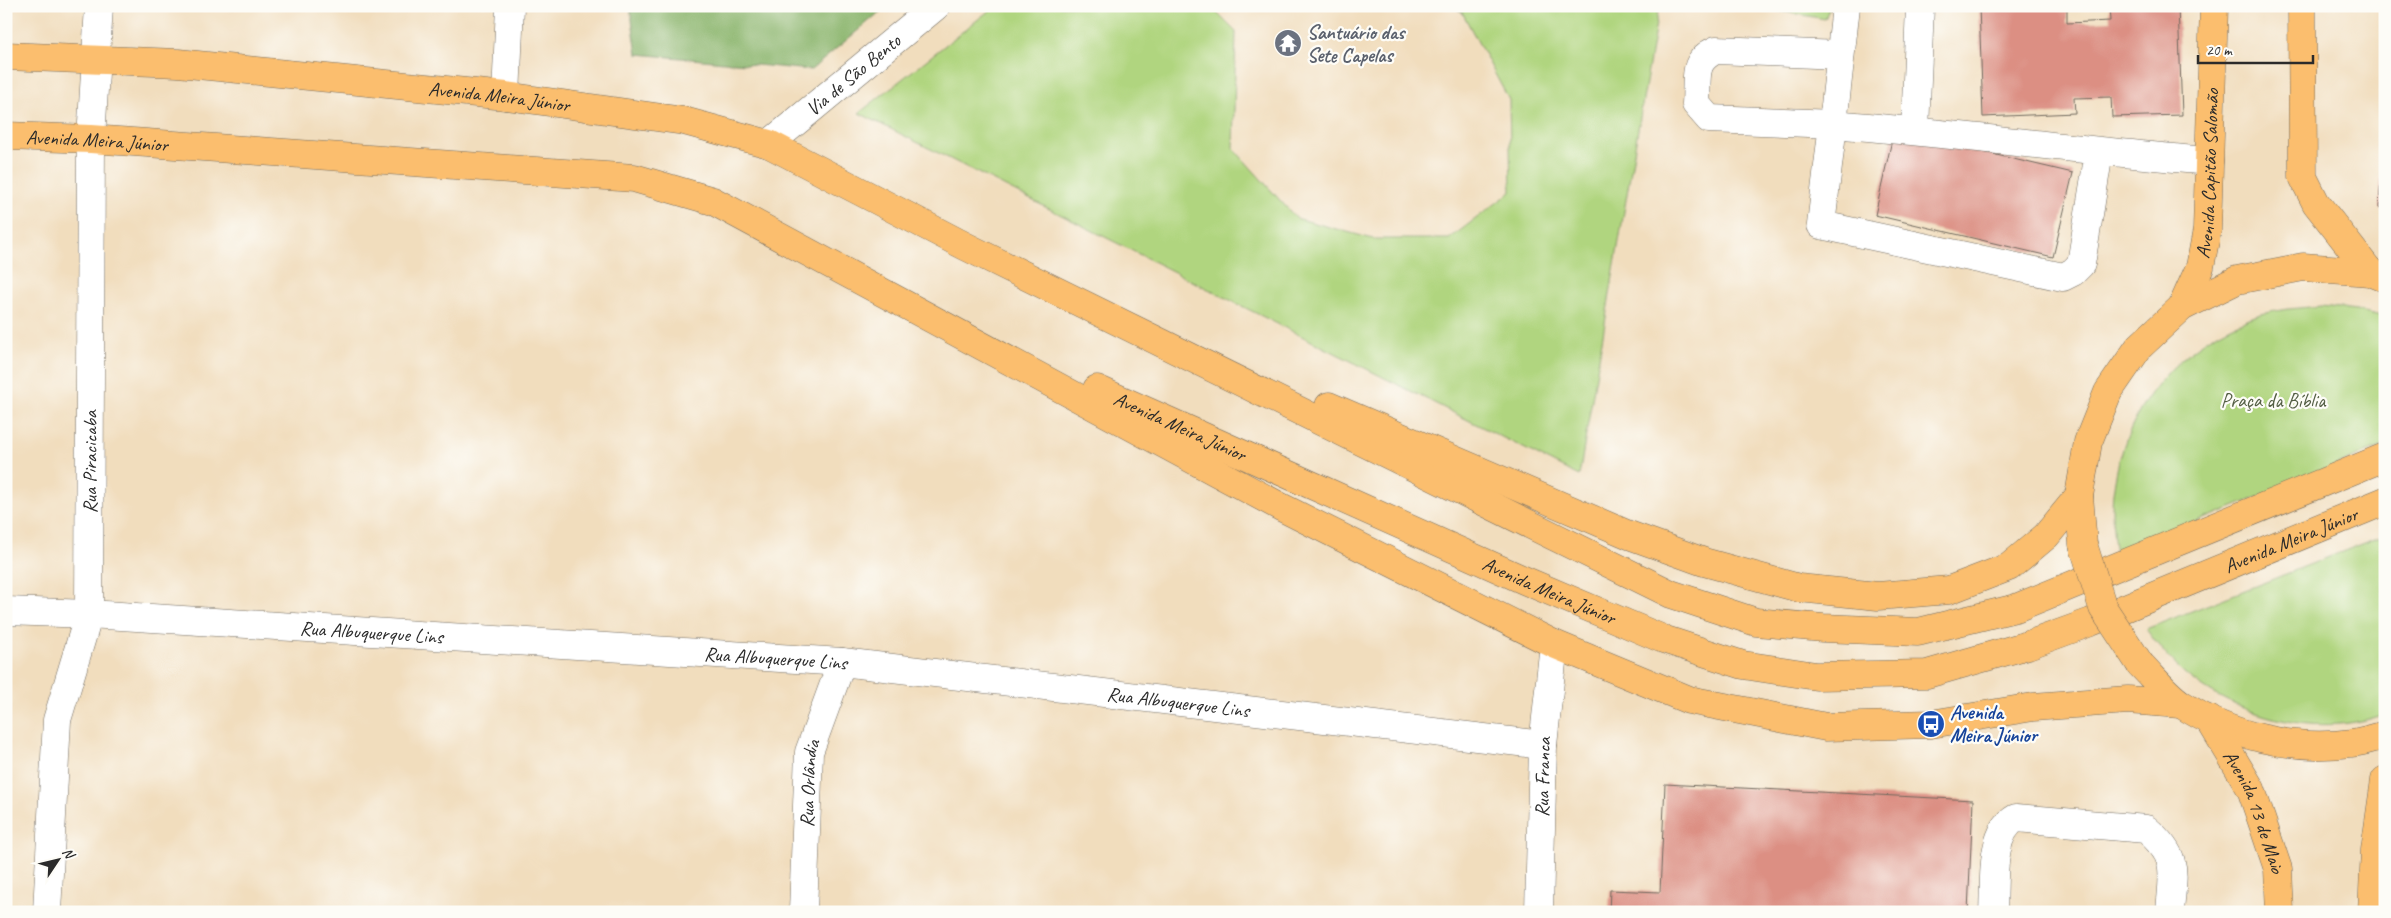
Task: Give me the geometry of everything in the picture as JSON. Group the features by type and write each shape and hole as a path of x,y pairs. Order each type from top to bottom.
{"main road":[{"name":"Avenida Capitão Salomão","path":"2182,307 2200,267 2207,230 2214,6"},
{"path":"2302,6 2303,176 2316,203 2377,275"},
{"name":"Avenida Meira Júnior","path":"6,56 178,63 506,96 684,121 769,144 965,246 1671,594 1756,622 1823,628 1918,632 2016,608 2385,457"},
{"name":"Avenida Meira Júnior","path":"6,136 91,139 634,178 713,201 1281,507 1554,644 1689,700 1826,727 1931,724 2033,707 2128,700 2180,704"},
{"name":"Avenida Meira Júnior","path":"965,246 1568,511 1704,562 1799,588 1878,596 1949,590 2009,567 2046,536 2080,496"},
{"path":"2377,275 2303,267 2237,280 2182,307 2139,347 2108,392 2088,442 2080,496 2083,544 2103,608 2140,664 2180,704 2209,719 2254,737 2302,745 2351,743 2385,736"},
{"name":"Avenida Meira Júnior","path":"882,292 1517,577 1663,639 1743,664 1816,676 1927,674 2028,645 2091,622 2385,501"},
{"name":"Avenida 13 de Maio","path":"2209,719 2251,789 2278,869 2280,912"},
{"path":"2372,912 2375,850 2385,780"}],"street":[{"name":"Rua Piracicaba","path":"47,912 57,720 89,614 91,139 99,6"},
{"path":"506,96 510,6"},
{"name":"Via de São Bento","path":"769,144 936,6"},
{"path":"1846,6 1821,225 2062,277 2074,272 2081,264 2099,152"},
{"path":"1915,130 1920,6"},
{"path":"1840,56 1716,50 1705,55 1698,64 1696,104 1709,119 1833,124 1915,130 2099,152 2209,161"},
{"name":"Rua Albuquerque Lins","path":"6,611 89,614 842,662 1543,745"},
{"name":"Rua Franca","path":"1539,912 1543,745 1554,644"},
{"name":"Rua Orlândia","path":"803,912 809,752 842,662"},
{"path":"1993,912 1998,841 2008,823 2016,818 2146,829 2161,845 2174,866 2170,912"}],"green space":[{"path":"630,6 887,6 811,70 637,54"},
{"path":"995,6 1210,6 1236,32 1233,148 1296,218 1373,239 1449,239 1511,192 1509,100 1462,12 1452,6 1659,6 1579,476 859,113"},
{"path":"1752,6 1830,6 1825,19"},
{"name":"Praça da Bíblia","path":"2322,306 2356,310 2385,317 2385,445 2116,555 2112,504 2120,458 2130,430 2143,405 2160,382 2180,361 2202,343 2228,328 2255,316 2271,312"},
{"path":"2385,535 2385,714 2361,721 2310,724 2285,721 2260,714 2214,694 2186,675 2173,663 2146,629"}],"building":[{"path":"1979,6 2067,6 2067,23 2110,21 2109,6 2178,6 2182,115 2112,117 2111,97 2074,98 2075,113 1983,117"},
{"path":"1894,131 2073,173 2053,257 1875,215"},
{"path":"2383,147 2385,147 2385,210 2379,207"},
{"path":"1665,784 1973,800 1968,912 1609,912 1610,890 1660,892"}],"place":[{"name":"Santuário das Sete Capelas","path":"1288,43"},
{"name":"Avenida Meira Júnior","path":"1931,724"}]}
